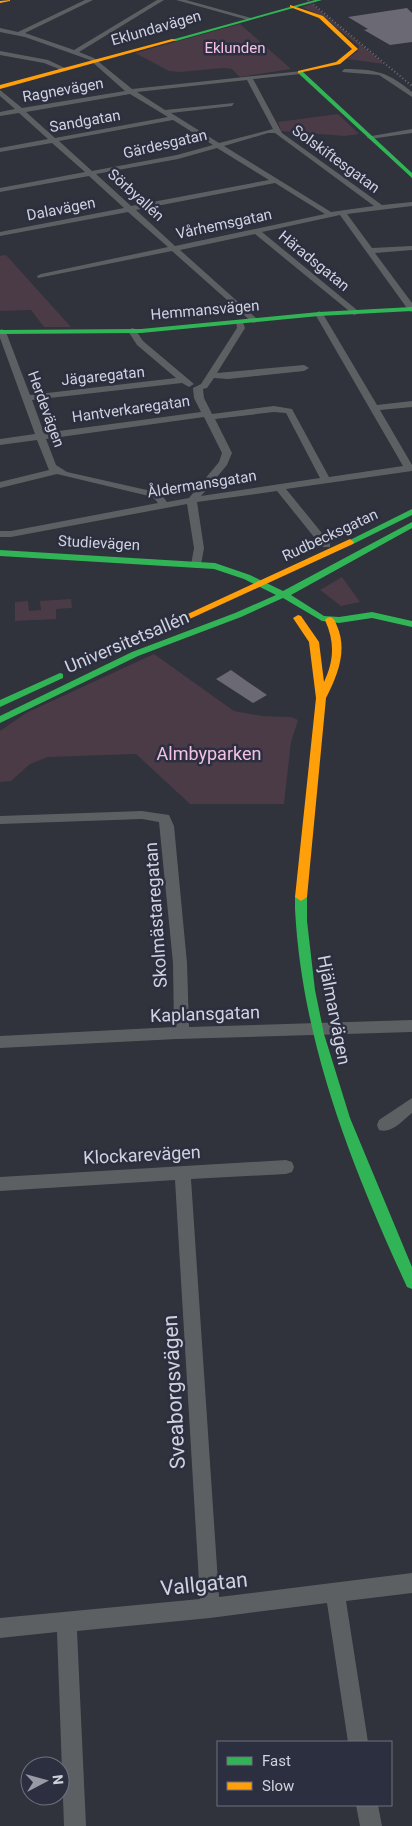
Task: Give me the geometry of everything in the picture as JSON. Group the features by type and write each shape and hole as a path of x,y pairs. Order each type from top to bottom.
{"street":[{"path":"0,2 8,0"},
{"path":"20,34 90,0"},
{"path":"75,52 161,0"},
{"path":"179,0 248,18"},
{"path":"130,91 300,72 334,63 349,56 355,49 321,18 274,0"},
{"name":"Eklundavägen","path":"0,87 292,6 320,0"},
{"path":"0,22 32,28"},
{"path":"0,30 20,34 75,52 95,61 130,91 330,214"},
{"path":"0,53 46,61 64,69"},
{"path":"344,71 381,73 393,79 412,95"},
{"path":"300,72 412,176"},
{"name":"Solskiftesgatan","path":"248,78 276,131 381,208"},
{"name":"Ragnevägen","path":"0,114 130,91"},
{"name":"Sörbyallén","path":"0,92 253,320"},
{"path":"164,112 232,104"},
{"name":"Sandgatan","path":"0,150 174,118"},
{"name":"Gärdesgatan","path":"0,190 178,157 268,131 276,131"},
{"path":"370,137 412,131"},
{"name":"Dalavägen","path":"0,234 275,181"},
{"name":"Vårhemsgatan","path":"41,276 326,217 330,214 412,204"},
{"path":"342,213 412,309"},
{"name":"Häradsgatan","path":"256,231 354,312"},
{"path":"370,251 412,248"},
{"name":"Hemmansvägen","path":"1,332 46,330 132,331 319,314 412,309"},
{"path":"319,314 411,468"},
{"path":"198,388 204,386 241,328 239,322"},
{"path":"132,331 140,343 184,380 198,388 208,415 225,448 226,458 192,500 198,548 196,565"},
{"name":"Herdevägen","path":"1,332 50,463 56,471 156,495 165,505"},
{"path":"211,375 228,376 304,368"},
{"name":"Jägaregatan","path":"25,398 184,380"},
{"path":"374,408 412,404"},
{"name":"Hantverkaregatan","path":"0,442 208,415 274,409 289,411 326,480"},
{"name":"Åldermansgatan","path":"0,534 11,534 192,500 411,468"},
{"path":"0,485 56,471"},
{"path":"278,487 326,545"},
{"name":"Rudbecksgatan","path":"259,583 364,536 412,512"},
{"name":"Rudbecksgatan","path":"283,594 313,580 390,535 412,525"},
{"name":"Studievägen","path":"0,554 215,566 283,594"},
{"name":"Studievägen","path":"196,565 248,588"},
{"name":"Universitetsallén","path":"108,653 259,583"},
{"path":"248,588 298,618 329,625 382,619 412,624"},
{"path":"283,594 329,625"},
{"name":"Universitetsallén","path":"0,720 135,654 283,594"},
{"name":"Hjälmarvägen","path":"298,618 314,642 321,698 301,900 307,982 318,1030 346,1130 412,1283"},
{"path":"314,642 316,633 329,625"},
{"name":"Hjälmarvägen","path":"321,698 332,678 337,662 339,642 329,625"},
{"name":"Universitetsallén","path":"0,704 74,669"},
{"name":"Skolmästaregatan","path":"0,820 142,815 164,818 168,826 180,963 182,1033"},
{"name":"Kaplansgatan","path":"0,1042 182,1033 412,1026"},
{"path":"385,1125 412,1104"},
{"name":"Klockarevägen","path":"0,1184 286,1167"},
{"name":"Sveaborgsvägen","path":"183,1173 210,1608"},
{"name":"Vallgatan","path":"0,1628 210,1608 412,1583"},
{"path":"335,1594 358,1741"},
{"path":"67,1622 75,1826"},
{"path":"367,1806 371,1826"}],"green space":[{"path":"312,4 384,64 347,59 357,52 359,46 324,17 302,7"},
{"name":"Eklunden","path":"240,24 291,69 240,77 232,69 223,68 179,72 169,71 135,53"},
{"path":"338,114 359,134 344,136 281,131 278,122"},
{"path":"6,255 71,327 44,327 31,310 0,311 0,256"},
{"path":"342,577 360,602 341,606 320,590"},
{"path":"71,599 72,608 56,609 56,619 15,621 15,602 28,601 29,611 41,610 40,601"},
{"name":"Almbyparken","path":"154,654 234,711 262,716 291,717 298,720 291,742 284,804 190,804 136,754 48,757 30,764 11,781 0,782 0,731 26,713"}],"building":[{"path":"407,8 412,13 412,42 390,45 364,30 368,29 348,17"},
{"path":"231,670 267,695 253,703 216,679"}],"railway":[{"path":"308,0 412,86"}],"traffic: fast":[{"path":"174,40 320,0"},
{"path":"300,72 412,176"},
{"path":"0,332 141,331 319,314 412,309"},
{"path":"350,542 412,512"},
{"path":"0,720 135,654 238,615 303,586 412,525"},
{"path":"0,553 215,566 247,577 294,600 322,618 339,620 372,615 412,624"},
{"path":"0,704 60,676"},
{"path":"301,897 309,990 318,1034 330,1076 360,1160 412,1283"}],"traffic: slow":[{"path":"0,2 8,0"},
{"path":"292,6 321,17 355,49 338,63 300,72"},
{"path":"0,87 174,40"},
{"path":"119,648 350,542"},
{"path":"298,618 314,642 321,698 301,897"},
{"path":"321,698 334,669 336,659 337,640 330,620"}]}
